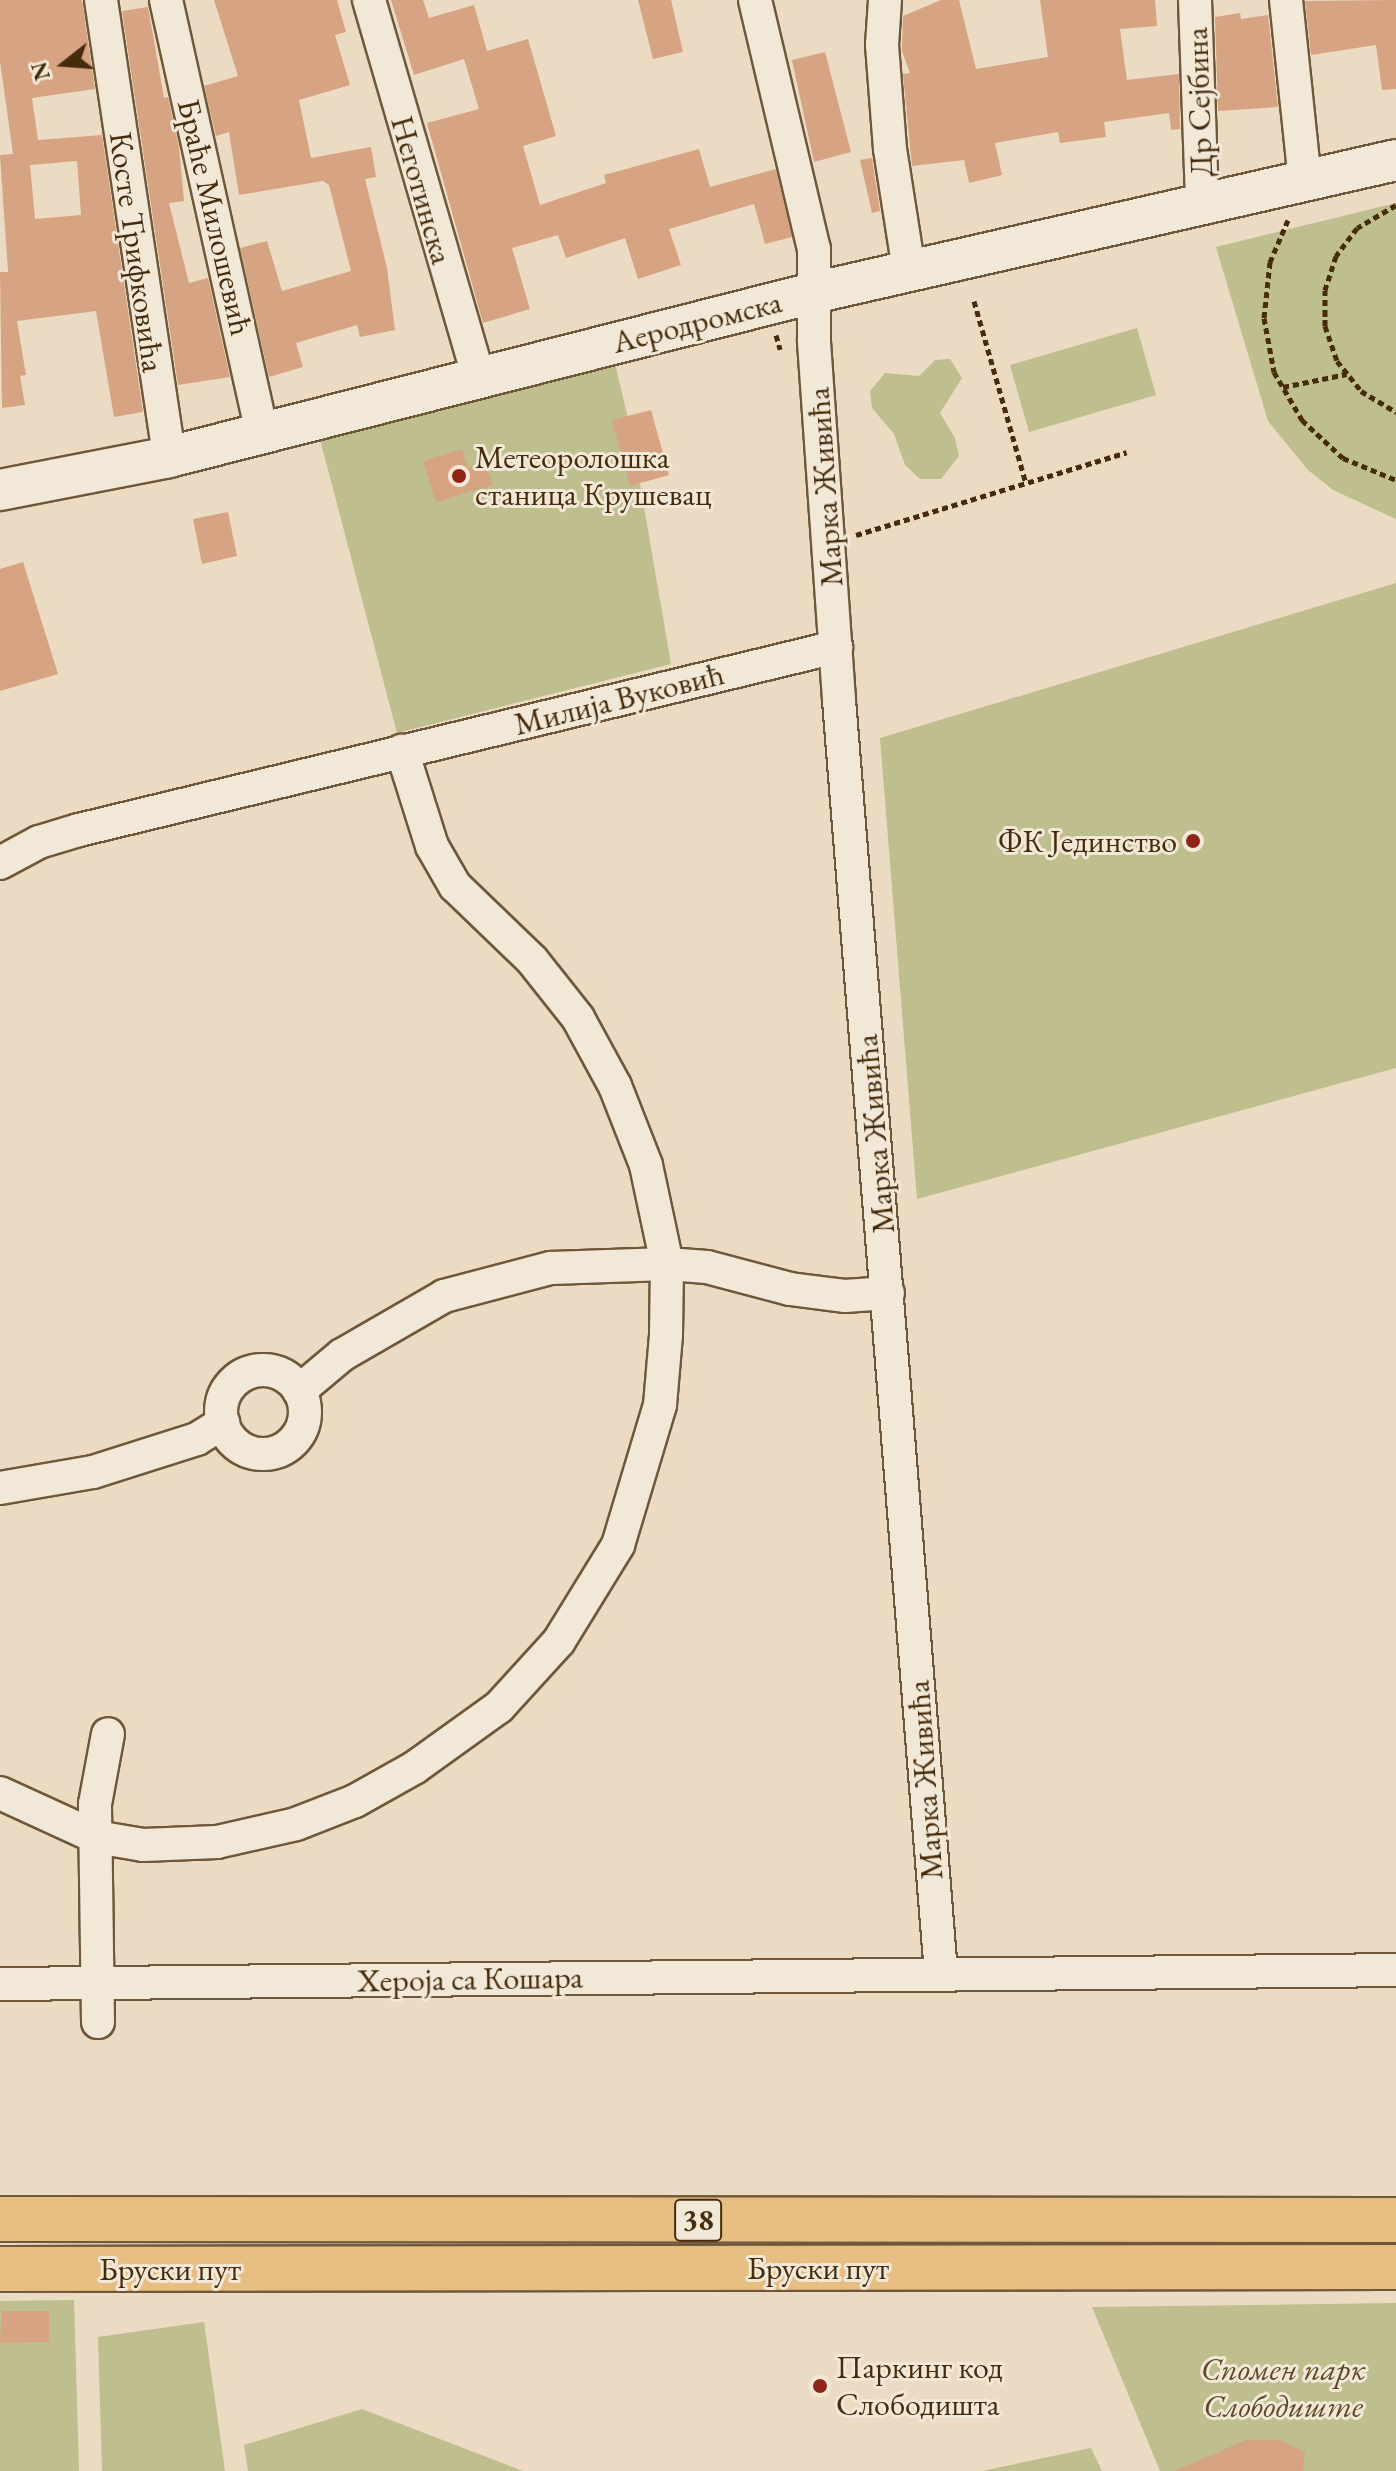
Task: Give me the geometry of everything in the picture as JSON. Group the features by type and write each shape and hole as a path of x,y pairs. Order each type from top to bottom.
{"main road":[{"name":"Бруски пут","path":"0,2219 1396,2220"},
{"name":"Бруски пут","path":"0,2269 1396,2267"}],"street":[{"name":"Косте Трифковића","path":"101,0 169,457"},
{"name":"Браће Милошевић","path":"166,0 262,434"},
{"name":"Неготинска","path":"369,0 479,378"},
{"name":"Марка Живића","path":"755,0 814,249 813,293 836,647 941,1974"},
{"path":"885,0 882,45 890,149 909,271"},
{"name":"Др Сејбина","path":"1195,0 1202,204"},
{"path":"1286,0 1305,181"},
{"name":"Аеродромска","path":"0,490 169,457 813,293 1396,160"},
{"name":"Милија Вуковић","path":"0,863 79,830 836,647"},
{"path":"0,1793 96,1837 143,1845 217,1842 296,1824 355,1801 414,1768 499,1707 559,1641 618,1545 660,1405 667,1264 646,1165 615,1086 578,1018 532,960 455,886 432,846 402,751"},
{"path":"299,1391 342,1355 444,1296 551,1268 667,1264 707,1267 790,1289 845,1296 888,1293"},
{"path":"279,1374 299,1391 304,1403 301,1431 280,1450 252,1453 229,1436 223,1423 224,1397 241,1376 279,1374"},
{"path":"0,1488 93,1472 197,1439 223,1423"},
{"path":"98,2022 96,1778 108,1734"},
{"name":"Хероја са Кошара","path":"0,1984 1396,1970"}],"path":[{"path":"1396,205 1357,228 1336,256 1325,290 1325,326 1347,374 1361,391 1396,412"},
{"path":"1288,220 1270,262 1264,318 1274,372 1302,420 1343,458 1396,480"},
{"path":"974,301 1026,483"},
{"path":"1283,387 1347,374"},
{"path":"829,543 1127,452"}],"green space":[{"path":"1396,203 1396,519 1333,490 1308,470 1268,421 1216,247"},
{"path":"606,326 631,431 671,664 397,733 310,401"},
{"path":"1137,328 1156,395 1029,432 1010,365"},
{"path":"950,359 962,378 940,413 955,438 959,456 941,479 920,479 905,465 894,434 872,408 870,391 885,373 919,376 935,360"},
{"name":"ФК Јединство","path":"1396,583 1396,1068 917,1199 880,738"},
{"path":"74,2300 79,2471 0,2471 0,2301"},
{"name":"Спомен парк Слободиште","path":"1396,2303 1396,2471 1160,2471 1092,2307"},
{"path":"204,2322 225,2471 102,2471 98,2337"},
{"path":"362,2409 523,2471 248,2471 244,2445"},
{"path":"1091,2448 1102,2471 982,2471"}],"building":[{"path":"0,0 82,0 95,89 32,98 38,140 102,135 143,412 114,417 96,311 17,321 26,375 20,376 25,405 2,408 0,272 8,272 0,155 13,154 0,61","holes":["77,161 81,215 35,219 30,165"]},
{"path":"214,0 337,0 346,32 335,35 350,85 299,100 311,158 371,147 376,177 365,179 387,268 395,330 360,337 357,325 296,343 303,367 269,377 240,248 267,241 282,291 351,271 329,185 323,181 239,195 229,132 216,136 204,86 238,76"},
{"path":"391,0 423,0 429,18 474,5 487,51 528,39 556,136 523,146 540,205 606,183 604,175 699,149 710,187 776,169 792,237 765,244 754,204 669,229 681,265 638,279 625,238 566,258 558,235 512,248 530,309 483,323 427,123 479,109 464,59 414,75"},
{"path":"638,0 671,0 683,52 653,59"},
{"path":"941,0 959,0 976,69 1048,57 1040,0 1155,0 1157,26 1120,29 1127,80 1179,74 1180,129 1171,130 1169,113 1104,122 1106,137 1060,143 1058,132 995,143 1002,175 969,183 964,160 912,166 903,74 910,73 902,51 903,16"},
{"path":"1396,0 1396,89 1382,90 1376,45 1311,55 1305,1"},
{"path":"148,7 164,98 168,97 179,147 184,201 169,203 189,283 208,278 230,377 178,385 122,11"},
{"path":"1240,13 1241,19 1268,15 1278,107 1218,111 1215,17"},
{"path":"825,52 851,152 814,162 792,60"},
{"path":"872,158 880,211 872,213 860,160"},
{"path":"651,410 669,475 630,486 612,420"},
{"name":"Метеоролошка станица Крушевац","path":"462,449 468,468 486,463 493,485 436,502 423,461"},
{"path":"228,512 237,556 202,564 193,519"},
{"path":"23,562 58,674 0,691 0,569"},
{"path":"2,2311 49,2311 49,2342 0,2343"},
{"path":"1246,2440 1280,2440 1305,2452 1303,2471 1174,2471"}],"place":[{"name":"Метеоролошка станица Крушевац","path":"459,476"},
{"name":"ФК Јединство","path":"1193,841"},
{"name":"Паркинг код Слободишта","path":"820,2386"}]}
